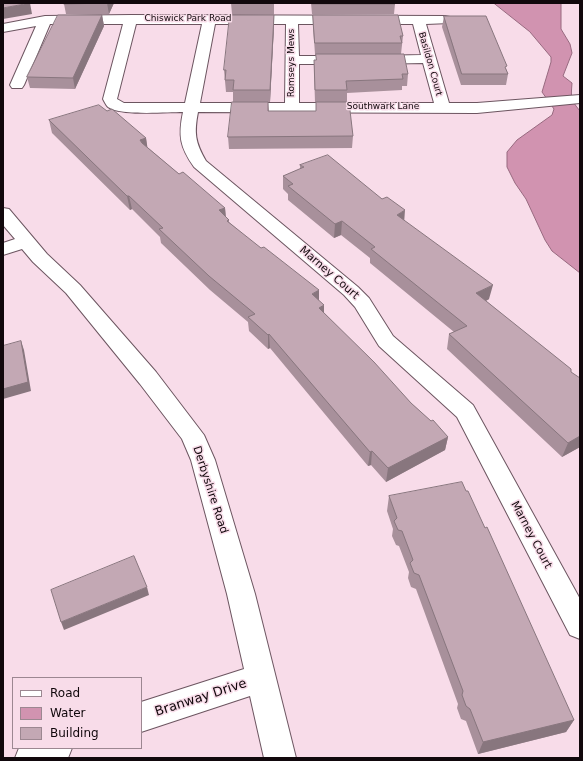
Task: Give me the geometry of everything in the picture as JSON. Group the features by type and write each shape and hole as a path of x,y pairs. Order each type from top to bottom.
{"street":[{"name":"Chiswick Park Road","path":"3,28 45,20 131,19 172,14 209,20 445,20"},
{"name":"Southwark Lane","path":"131,19 110,99 114,104 134,108 478,108 580,99"},
{"path":"17,85 45,20"},
{"name":"Marney Court","path":"209,20 187,129 187,142 200,164 351,291 362,303 386,341 465,411 580,626"},
{"name":"Romseys Mews","path":"292,20 292,107"},
{"name":"Basildon Court","path":"418,20 443,108"},
{"path":"292,60 429,60"},
{"name":"Derbyshire Road","path":"3,213 40,258 73,289 148,378 192,435 203,460 241,594 280,758"},
{"path":"3,249 26,241"},
{"name":"Branway Drive","path":"142,717 262,678"},
{"path":"31,758 54,749"}],"water":[{"path":"494,3 561,3 561,29 570,44 572,53 563,76 572,83 572,98 574,104 580,111 580,273 552,251 545,240 526,199 515,183 507,167 507,152 517,140 552,115 554,109 542,92 551,62 551,57 530,32"}],"building":[{"path":"3,3 30,3 3,8"},
{"path":"65,3 108,3 64,4"},
{"path":"395,3 395,4 312,4"},
{"path":"58,15 102,15 73,78 27,77"},
{"path":"230,15 274,15 270,90 233,90 234,80 225,80 226,70 224,70"},
{"path":"313,15 398,15 403,36 400,36 402,43 315,43"},
{"path":"444,16 486,16 507,66 505,67 508,74 462,74"},
{"path":"316,54 404,54 408,74 402,74 403,79 346,81 347,90 315,90 314,60 316,60"},
{"path":"232,102 268,102 268,111 316,111 316,102 349,102 353,136 228,137"},
{"path":"99,105 107,111 112,109 146,138 140,140 142,143 179,174 183,172 225,208 219,210 229,220 227,221 261,248 264,247 319,290 312,294 324,305 319,308 374,362 411,403 431,421 433,420 448,437 388,468 372,451 370,452 269,334 268,335 248,317 255,314 209,276 159,229 163,228 129,196 127,196 49,120"},
{"path":"328,155 382,199 387,197 405,210 397,215 493,285 476,293 571,369 571,372 580,378 580,436 568,443 449,334 467,326 371,249 375,247 342,221 335,224 288,186 293,184 283,176 304,167 300,165"},
{"path":"21,341 28,382 3,389 3,346"},
{"path":"462,482 466,491 468,491 485,528 487,527 574,720 483,742 470,709 466,706 462,695 463,691 419,575 414,573 410,563 413,560 402,531 398,530 394,521 397,518 389,496"},
{"path":"134,556 147,587 61,622 51,590"}]}
